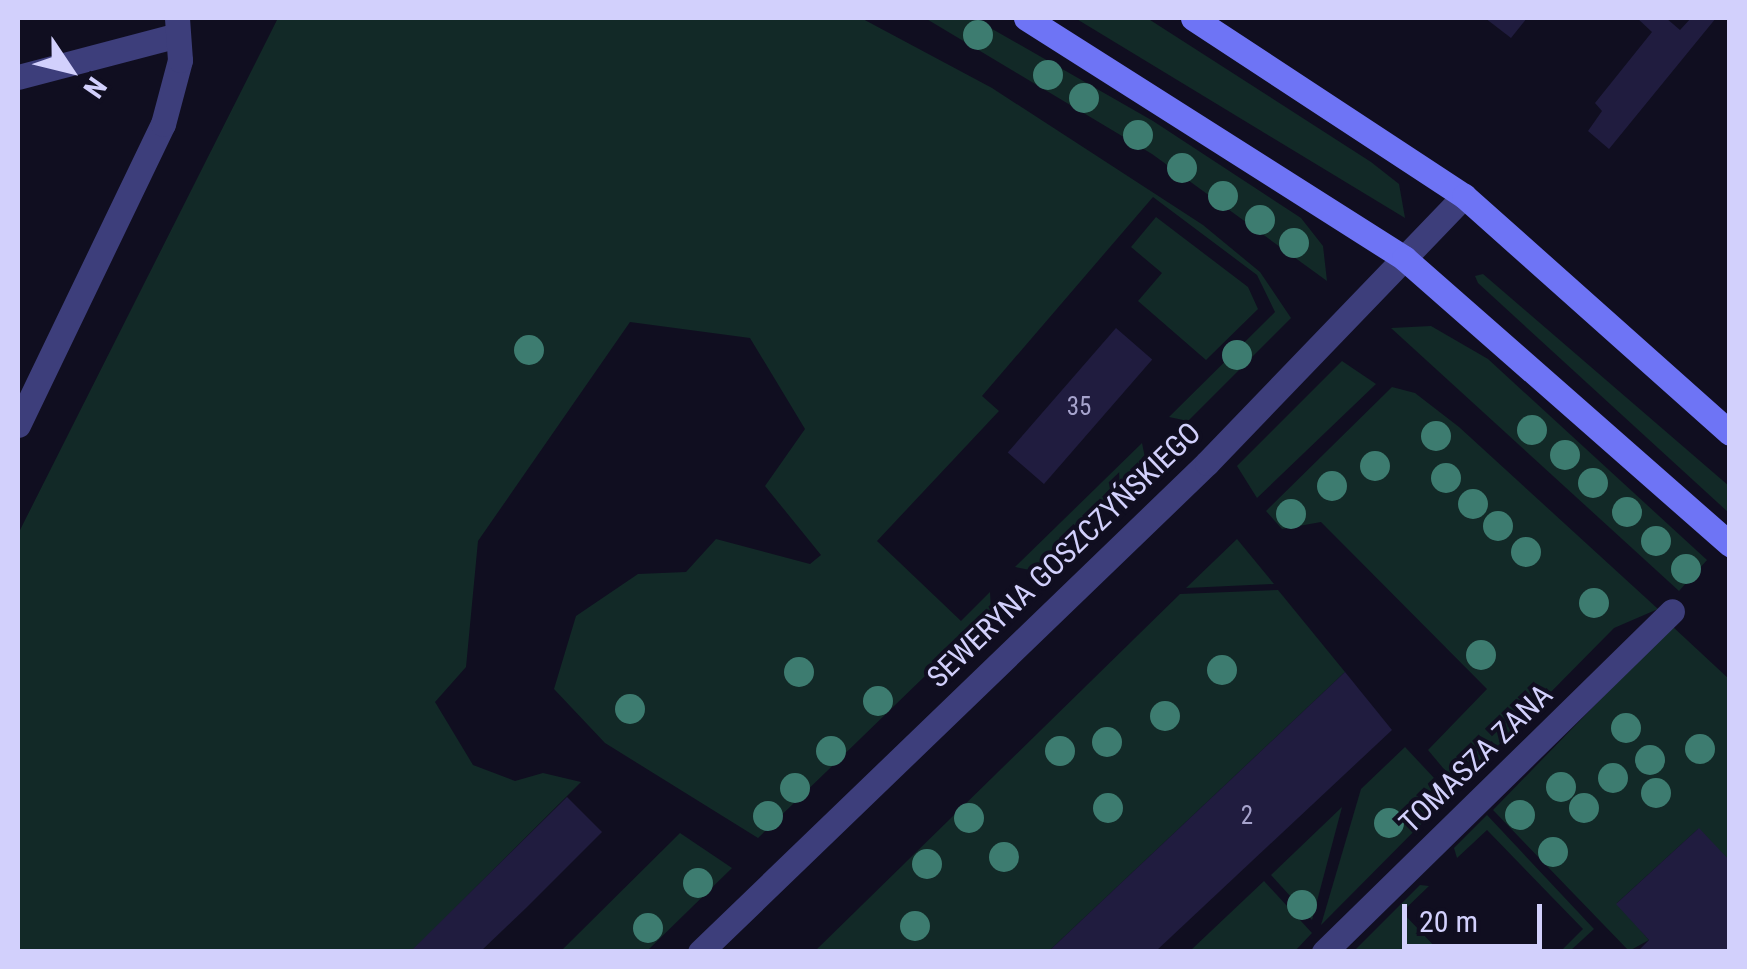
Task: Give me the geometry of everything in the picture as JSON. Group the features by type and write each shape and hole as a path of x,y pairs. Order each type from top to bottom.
{"main road":[{"path":"1026,18 1404,258 1730,544"},
{"path":"1193,18 1464,196 1730,434"}],"street":[{"path":"18,77 178,26 180,60 163,124 18,424"},
{"name":"SEWERYNA GOSZCZYŃSKIEGO","path":"700,952 1206,463 1464,196"},
{"name":"TOMASZA ZANA","path":"1324,952 1672,611"}],"green space":[{"path":"278,18 861,18 992,88 1203,225 1260,272 1291,318 1188,421 1169,417 1275,312 1257,275 1153,197 982,396 999,411 877,541 961,621 990,592 991,612 758,838 605,743 554,689 576,616 638,574 686,572 716,539 810,564 821,555 765,486 805,429 750,338 630,322 478,541 466,667 435,702 473,765 515,781 543,773 581,782 412,951 18,951 18,534"},
{"path":"925,18 973,18 1153,121 1301,218 1323,246 1327,281 1152,154"},
{"path":"1075,18 1147,18 1371,162 1399,184 1405,218"},
{"path":"1156,217 1248,287 1258,309 1206,360 1138,301 1162,273 1131,247"},
{"path":"1483,274 1729,486 1729,513 1478,283 1475,276"},
{"path":"1431,326 1488,359 1707,560 1679,591 1391,328"},
{"path":"1342,361 1376,384 1257,498 1237,466"},
{"path":"1392,387 1415,393 1459,427 1658,609 1614,628 1458,786 1428,750 1487,689 1321,522 1282,529 1266,511"},
{"path":"1142,443 1146,463 1035,571 1015,567"},
{"path":"1237,539 1274,584 1186,588"},
{"path":"1278,590 1345,672 1049,951 814,952 1180,594"},
{"path":"1672,626 1729,679 1729,861 1698,829 1617,903 1649,940 1629,951 1493,810"},
{"path":"1405,747 1450,795 1321,925 1361,789"},
{"path":"1342,807 1312,920 1271,875"},
{"path":"1487,815 1594,929 1570,951 1561,951 1583,929 1487,830 1457,858 1454,848"},
{"path":"680,833 732,868 647,951 561,951"},
{"path":"1264,881 1312,933 1295,951 1190,951"},
{"path":"1420,885 1429,886 1402,912 1439,951 1354,951"}],"building":[{"path":"1485,18 1527,18 1511,38"},
{"path":"1637,18 1666,18 1680,30 1691,18 1716,18 1609,149 1588,131 1602,111 1595,103 1652,32"},
{"path":"1116,328 1152,359 1044,484 1008,453"},
{"path":"1345,672 1392,730 1156,951 1049,951"},
{"path":"567,797 602,832 526,908 481,951 411,951"},
{"path":"1699,828 1730,861 1730,951 1638,951 1649,940 1616,904"}]}
